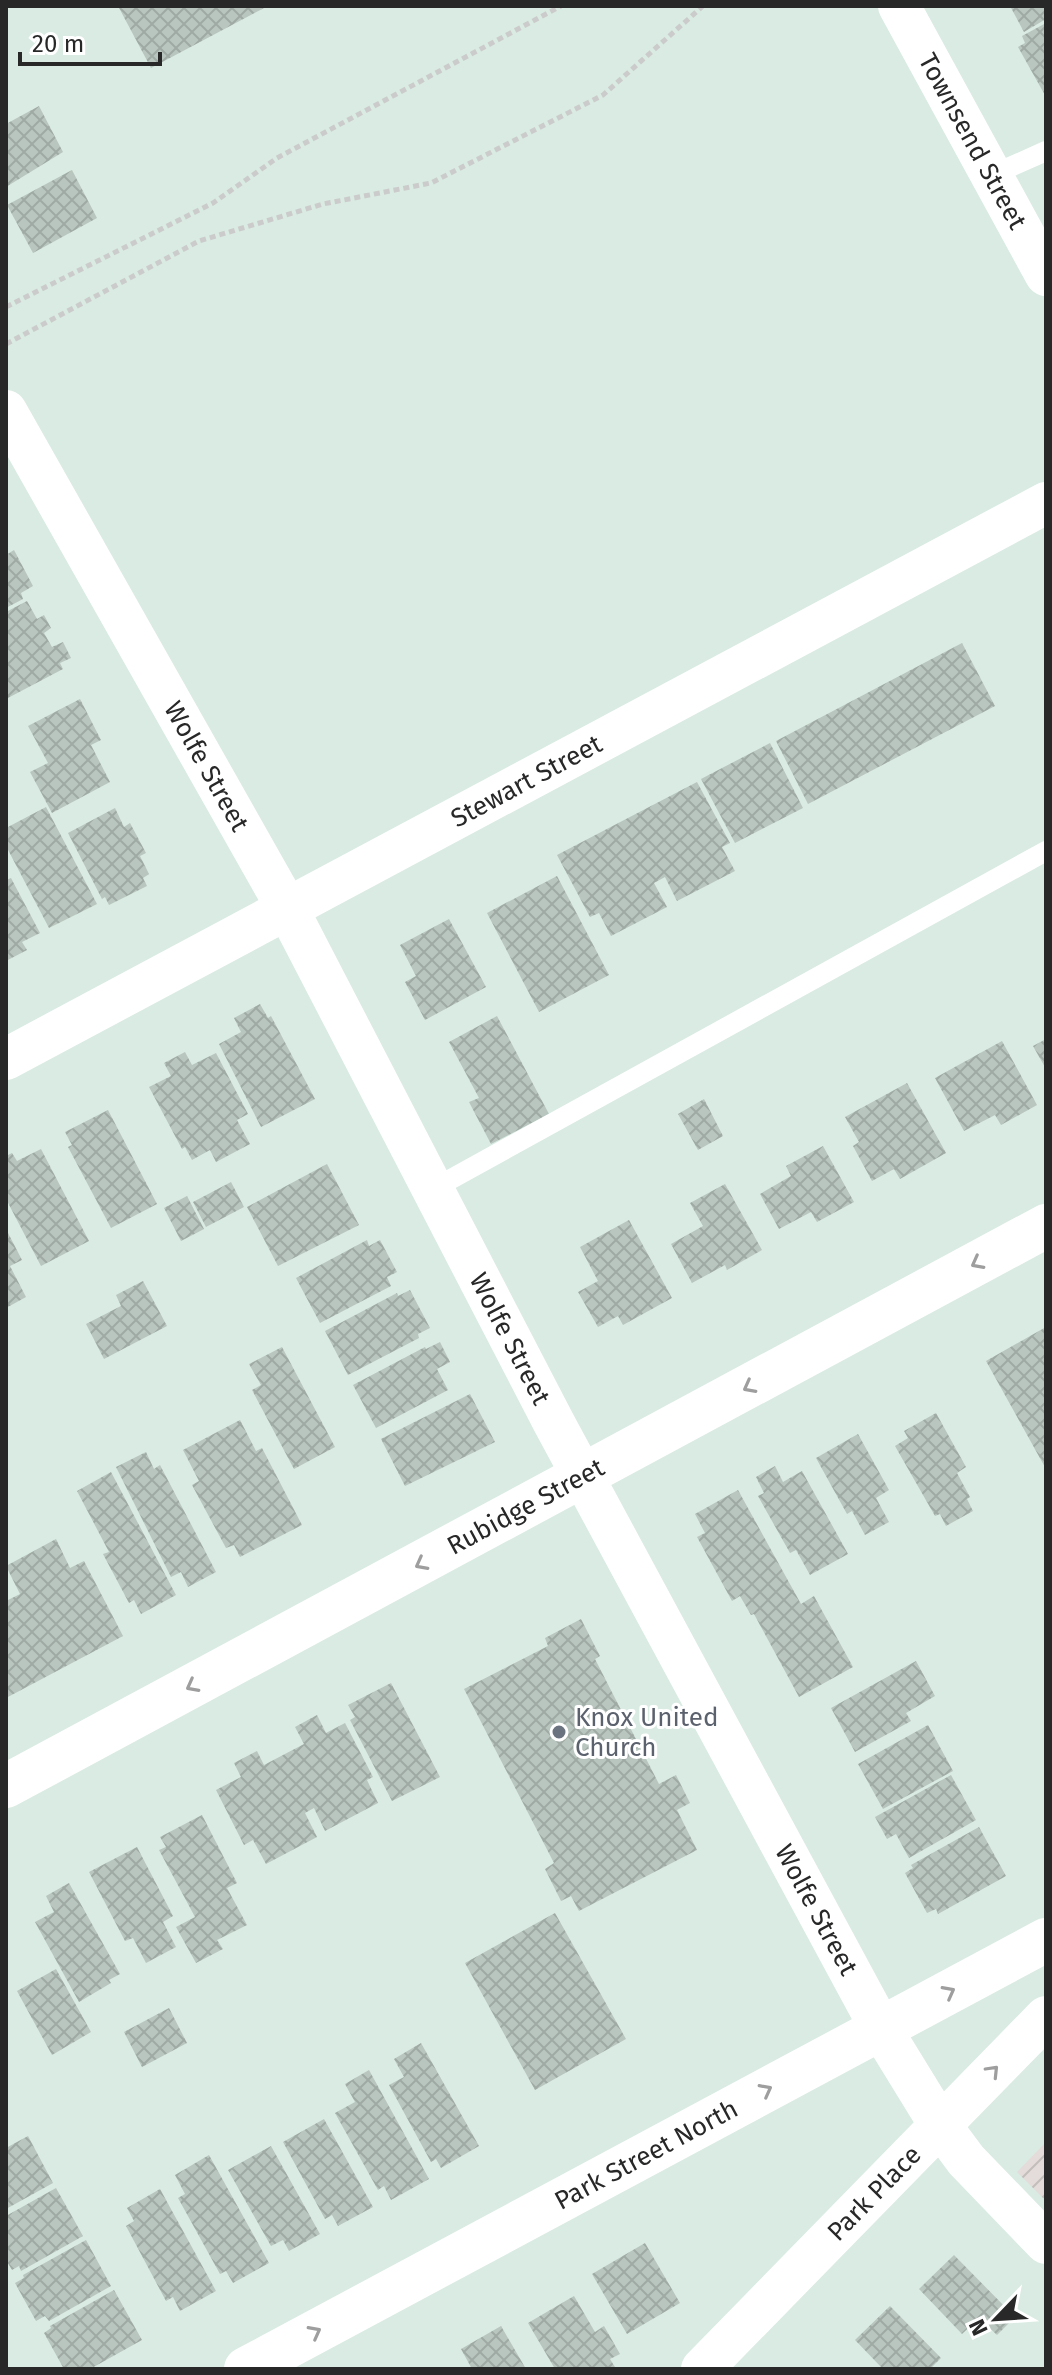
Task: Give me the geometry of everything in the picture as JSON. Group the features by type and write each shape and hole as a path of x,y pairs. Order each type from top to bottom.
{"main road":[{"name":"Rubidge Street","path":"6,1786 1046,1226"},
{"name":"Park Street North","path":"246,2369 1046,1940"}],"street":[{"name":"Townsend Street","path":"899,6 1046,275"},
{"name":"Wolfe Street","path":"6,411 287,908 584,1477 881,2029 940,2125 966,2160 1046,2243"},
{"name":"Stewart Street","path":"6,1059 1046,503"},
{"name":"Park Place","path":"702,2369 1046,2017"}],"lane":[{"path":"992,175 1046,151"},
{"path":"433,1189 1046,851"}],"path":[{"path":"6,307 213,203 277,158 561,6"},
{"path":"6,344 199,241 323,204 431,183 603,95 703,6"}],"shaded area":[{"path":"1046,2142 1046,2201 1017,2172"}],"building":[{"path":"118,6 263,6 264,8 151,68"},
{"path":"1010,6 1046,6 1046,19 1024,32"},
{"path":"1046,23 1046,97 1018,47 1025,43 1022,36"},
{"path":"39,106 63,152 6,187 6,124"},
{"path":"72,170 97,218 33,253 7,205"},
{"path":"14,550 33,586 21,593 23,599 6,608 6,555"},
{"path":"27,601 37,619 44,615 51,628 44,633 52,647 63,642 71,658 60,663 63,669 6,699 6,612"},
{"path":"962,643 995,706 808,804 776,741"},
{"path":"80,699 101,740 91,745 110,782 52,813 30,772 48,763 28,726"},
{"path":"770,743 803,808 735,843 701,779"},
{"path":"697,782 730,843 722,847 735,871 677,901 665,877 654,883 667,907 611,936 599,913 590,917 557,855"},
{"path":"46,807 97,904 49,928 6,846 6,828"},
{"path":"115,808 124,827 130,823 146,853 140,856 149,874 143,878 147,886 109,905 105,897 102,899 68,833"},
{"path":"557,876 609,975 539,1012 487,913"},
{"path":"11,878 40,933 22,942 27,950 6,961 6,880"},
{"path":"449,919 486,987 425,1020 405,982 416,976 400,945"},
{"path":"260,1004 268,1018 271,1016 315,1099 261,1127 219,1044 241,1032 234,1018"},
{"path":"497,1016 549,1114 491,1144 469,1102 479,1098 449,1042"},
{"path":"1046,1039 1046,1069 1033,1046"},
{"path":"1002,1041 1037,1105 1001,1125 995,1115 964,1131 935,1078"},
{"path":"185,1052 192,1065 216,1053 248,1114 237,1120 250,1144 216,1162 210,1150 192,1160 185,1147 182,1149 149,1087 171,1076 164,1063"},
{"path":"907,1083 946,1153 900,1179 894,1169 872,1181 853,1146 859,1142 845,1117"},
{"path":"704,1099 723,1136 698,1150 678,1114"},
{"path":"108,1110 157,1204 111,1228 68,1147 72,1145 65,1132"},
{"path":"823,1146 854,1202 817,1222 811,1212 779,1229 760,1194 791,1176 786,1166"},
{"path":"41,1149 89,1241 41,1266 6,1199 6,1156 12,1153 17,1161"},
{"path":"327,1164 359,1225 278,1266 247,1207"},
{"path":"231,1182 244,1207 206,1227 193,1202"},
{"path":"725,1184 762,1250 727,1270 725,1265 692,1283 671,1244 703,1226 690,1203"},
{"path":"187,1196 204,1229 181,1241 164,1208"},
{"path":"629,1220 672,1298 623,1325 618,1316 598,1327 578,1292 598,1281 580,1247"},
{"path":"6,1229 22,1260 10,1266 26,1297 6,1308"},
{"path":"367,1240 369,1246 380,1240 397,1272 387,1277 391,1286 320,1323 296,1278"},
{"path":"143,1281 167,1326 104,1359 86,1324 121,1306 116,1295"},
{"path":"410,1290 430,1328 418,1334 419,1338 348,1375 325,1331 397,1293 398,1296"},
{"path":"1046,1327 1046,1469 986,1361"},
{"path":"440,1342 450,1362 437,1369 448,1390 376,1428 353,1385"},
{"path":"282,1347 335,1447 294,1469 252,1390 261,1385 249,1364"},
{"path":"470,1394 495,1442 405,1486 381,1439"},
{"path":"936,1413 966,1467 957,1473 970,1497 967,1499 973,1511 946,1526 940,1514 935,1516 895,1446 908,1438 904,1431"},
{"path":"240,1420 256,1451 262,1448 302,1525 240,1557 234,1545 226,1548 192,1485 199,1481 183,1450"},
{"path":"858,1434 889,1490 876,1498 889,1522 865,1535 852,1511 847,1514 816,1458"},
{"path":"146,1452 154,1469 160,1465 216,1572 188,1587 181,1572 171,1577 116,1467"},
{"path":"775,1466 783,1482 802,1471 848,1554 810,1575 796,1550 790,1553 758,1496 764,1493 756,1477"},
{"path":"111,1472 176,1595 141,1614 134,1600 129,1603 103,1554 109,1552 77,1491"},
{"path":"738,1490 801,1604 814,1596 853,1667 799,1697 754,1614 751,1615 740,1596 732,1601 697,1537 705,1533 695,1514"},
{"path":"56,1539 70,1568 84,1561 123,1636 6,1698 6,1596 8,1600 20,1594 6,1566"},
{"name":"Knox United Church","path":"581,1619 600,1656 595,1659 659,1784 676,1775 690,1803 677,1810 697,1850 579,1911 571,1896 561,1901 545,1869 554,1863 464,1689 548,1646 545,1638"},
{"path":"916,1661 935,1696 906,1713 911,1721 855,1752 831,1708"},
{"path":"391,1683 440,1777 392,1801 350,1720 355,1717 348,1705"},
{"path":"317,1715 326,1733 345,1723 373,1777 367,1780 378,1803 325,1831 314,1808 305,1813 317,1837 266,1864 253,1840 244,1845 216,1790 241,1777 234,1763 257,1751 264,1765 304,1744 295,1727"},
{"path":"928,1725 953,1771 883,1809 858,1764"},
{"path":"951,1775 976,1820 909,1858 896,1834 887,1839 875,1817"},
{"path":"202,1815 237,1883 227,1888 247,1925 217,1940 223,1949 196,1963 176,1927 195,1917 159,1850 166,1847 160,1837"},
{"path":"979,1827 1006,1876 938,1914 936,1909 927,1913 905,1873 913,1868 911,1865"},
{"path":"137,1847 173,1916 163,1922 176,1947 146,1963 133,1938 125,1941 89,1872"},
{"path":"69,1883 120,1974 79,2002 35,1922 54,1912 46,1896"},
{"path":"555,1913 626,2039 535,2090 465,1963"},
{"path":"56,1969 91,2032 52,2055 17,1991"},
{"path":"169,2008 187,2043 142,2067 124,2032"},
{"path":"421,2043 479,2146 441,2168 436,2159 431,2162 389,2085 404,2077 394,2059"},
{"path":"369,2070 429,2179 391,2200 384,2186 378,2190 335,2113 355,2102 345,2084"},
{"path":"324,2119 373,2207 338,2226 332,2215 325,2219 283,2142"},
{"path":"28,2136 53,2183 6,2209 6,2148"},
{"path":"271,2146 320,2234 289,2251 283,2240 271,2246 228,2170"},
{"path":"209,2155 269,2263 233,2283 226,2271 220,2274 178,2198 185,2194 175,2175"},
{"path":"56,2188 83,2236 21,2271 19,2266 12,2270 6,2260 6,2216"},
{"path":"160,2189 216,2291 180,2311 173,2297 166,2301 126,2226 134,2221 127,2208"},
{"path":"86,2240 111,2286 49,2321 45,2316 36,2321 15,2283 24,2278 23,2275"},
{"path":"645,2243 680,2303 627,2334 592,2274"},
{"path":"954,2255 1015,2317 997,2335 979,2318 962,2334 919,2289"},
{"path":"114,2290 142,2340 90,2369 64,2369 44,2333 50,2326"},
{"path":"574,2296 595,2332 604,2326 620,2354 610,2359 615,2367 612,2369 555,2369 528,2323"},
{"path":"890,2306 941,2358 930,2369 883,2369 855,2340"},
{"path":"501,2326 526,2369 472,2369 461,2349"}],"place":[{"name":"Knox United Church","path":"559,1732"}]}
